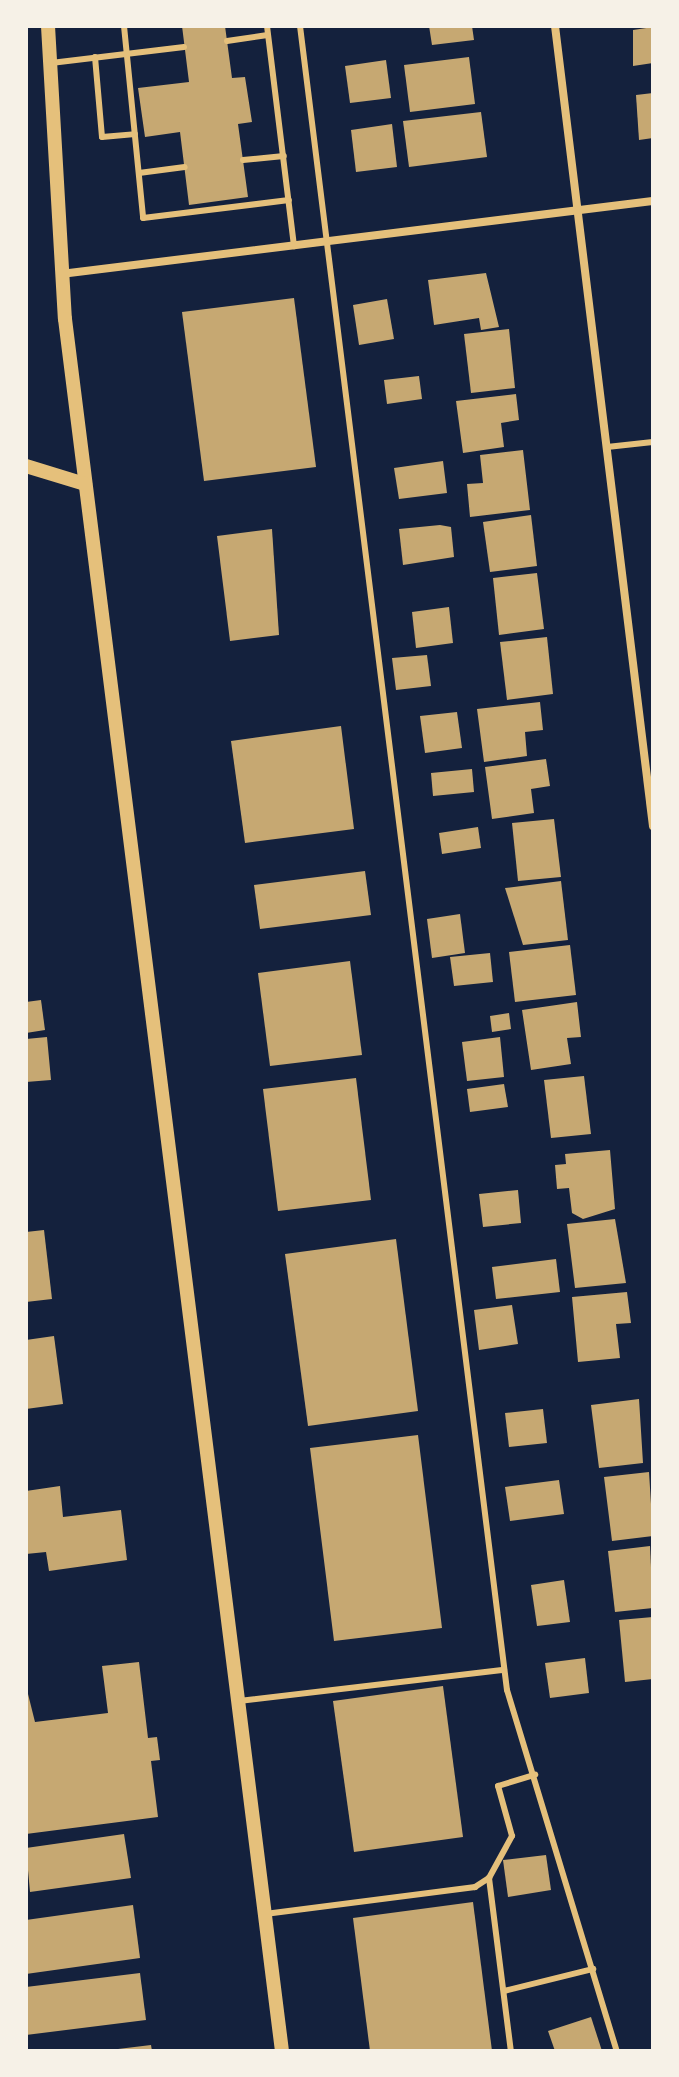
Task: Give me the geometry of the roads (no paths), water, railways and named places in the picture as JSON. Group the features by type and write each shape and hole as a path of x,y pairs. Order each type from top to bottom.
{"street":[{"path":"48,26 61,274 85,484 282,2051"},
{"path":"555,26 653,826"},
{"path":"61,274 653,201"},
{"path":"26,466 85,484"}],"lane":[{"path":"124,26 143,218 289,200"},
{"path":"267,26 294,246"},
{"path":"300,26 504,1670 617,2051"},
{"path":"227,41 268,35"},
{"path":"51,63 184,47"},
{"path":"95,57 102,137 135,134"},
{"path":"243,160 284,156"},
{"path":"139,173 185,167"},
{"path":"607,447 653,442"},
{"path":"239,1701 504,1670"},
{"path":"265,1914 475,1887 489,1878 512,1836 498,1786 535,1775"},
{"path":"489,1878 511,2051"},
{"path":"504,1991 593,1969"}]}
